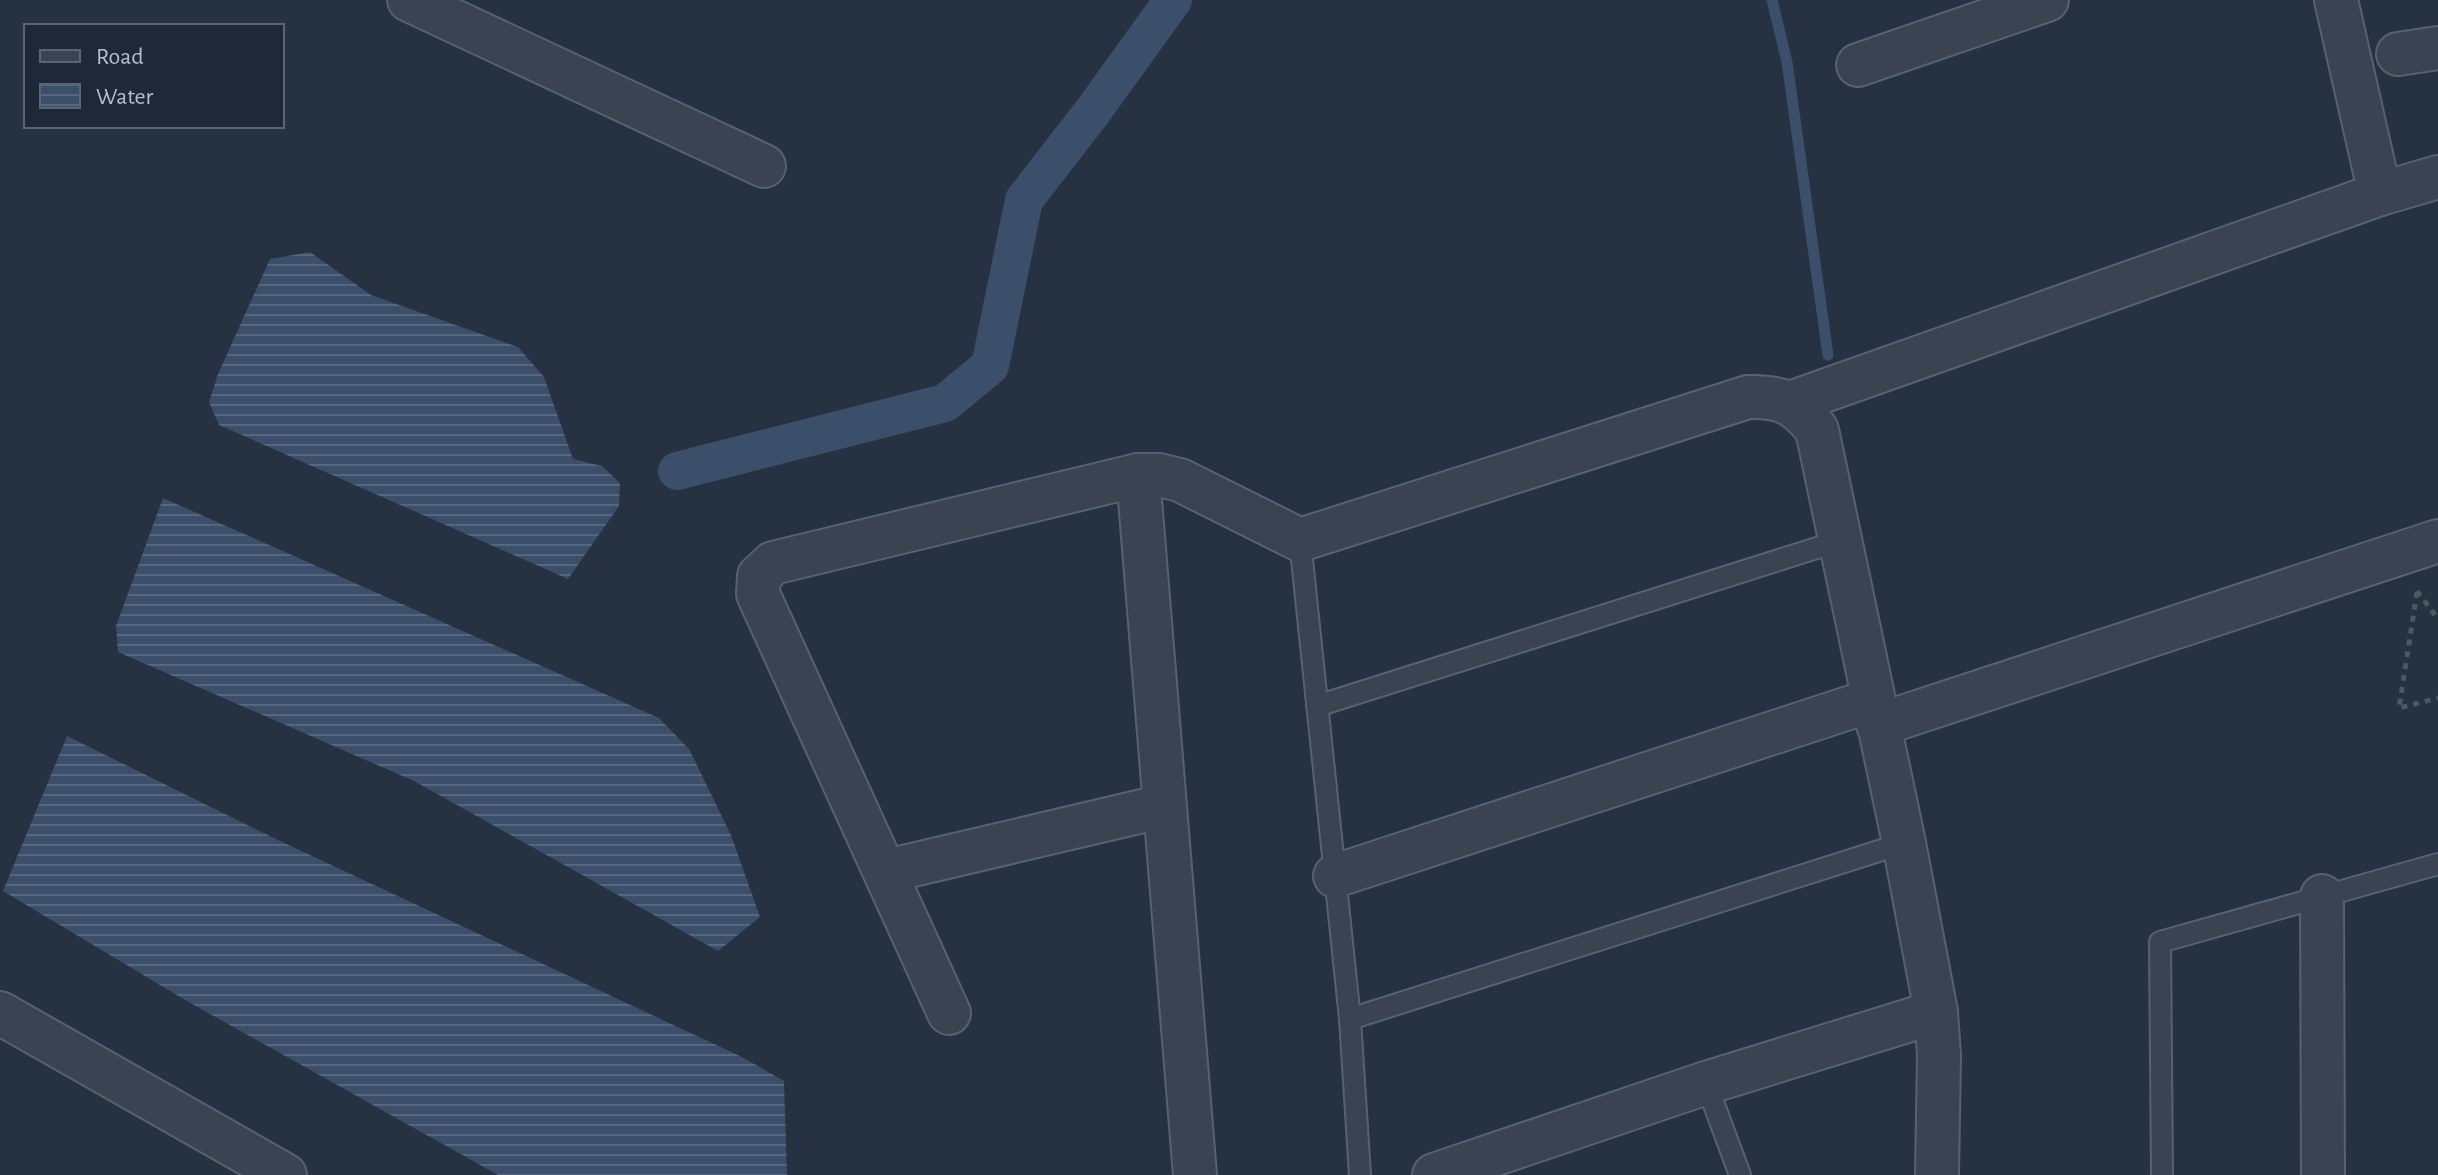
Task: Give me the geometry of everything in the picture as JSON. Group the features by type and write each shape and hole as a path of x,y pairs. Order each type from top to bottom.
{"street":[{"path":"409,0 764,166"},
{"path":"1858,65 2047,0"},
{"path":"2336,0 2380,194"},
{"path":"1790,403 2380,194 2438,177"},
{"path":"949,1013 887,871 758,594 759,576 773,563 1138,475 1159,475 1180,480 1300,540 1748,397 1771,397 1790,403 1817,430 1904,843 1936,1012 1939,1055 1937,1175"},
{"path":"1138,475 1195,1175"},
{"path":"1335,876 2438,541"},
{"path":"887,871 1164,806"},
{"path":"2322,896 2323,1175"},
{"path":"1434,1175 1706,1083 1936,1012"},
{"path":"0,1013 285,1175"}],"lane":[{"path":"1300,540 1350,1019 1360,1175"},
{"path":"1317,706 1839,541"},
{"path":"1350,1019 1904,843"},
{"path":"2162,1175 2160,942 2438,864"},
{"path":"1706,1083 1740,1175"}],"path":[{"path":"2438,619 2417,592 2399,708 2438,698"}],"water":[{"path":"310,252 371,295 518,347 544,377 573,459 602,466 620,483 619,506 568,579 219,425 209,402 218,374 270,259"},
{"path":"163,498 659,718 689,749 731,835 760,917 718,951 414,781 118,652 116,626"},
{"path":"67,736 278,840 742,1057 784,1081 787,1175 498,1175 185,1000 3,891"}],"waterway":[{"path":"677,471 945,403 990,366 1024,200 1173,0"},
{"path":"1772,0 1787,62 1828,355"}]}
